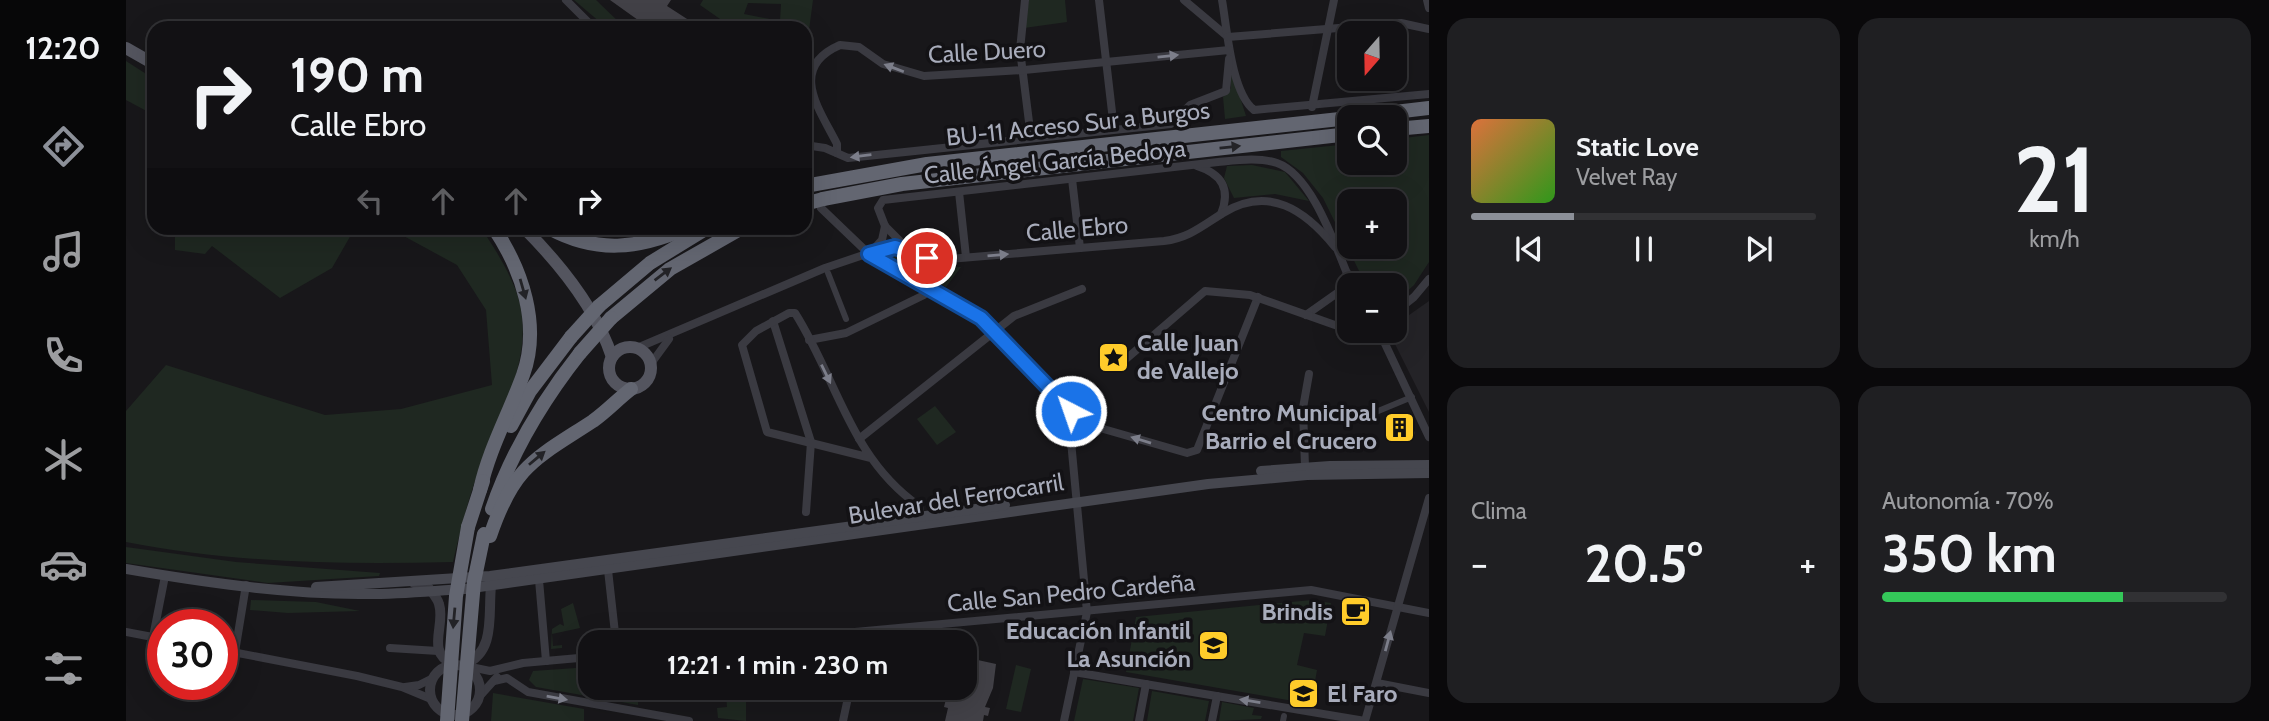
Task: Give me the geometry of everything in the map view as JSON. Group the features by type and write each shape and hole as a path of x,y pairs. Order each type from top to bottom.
{"highway":[{"name":"BU-11 Acceso Sur a Burgos","path":"1407,111 1429,108"},
{"name":"BU-11 Acceso Sur a Burgos","path":"812,180 897,161 1003,156 1337,119"},
{"path":"1407,128 1429,126"},
{"name":"BU-11 Acceso Sur a Burgos","path":"812,204 822,204 902,184 1337,135"},
{"path":"455,720 456,596 468,527 491,448 524,373 530,344 529,317 519,274 498,235"},
{"path":"565,235 581,242 606,247 643,244 668,235"},
{"path":"480,490 530,391 571,337 599,306 650,263 696,235"},
{"path":"455,720 468,638 475,622 487,535 503,478 533,418 580,353 611,318 670,269 730,235"},
{"path":"487,535 525,468 555,443 594,420 631,389"}],"main road":[{"path":"126,48 147,60"},
{"path":"530,235 565,274 617,353"},
{"path":"637,348 646,355 650,365 648,378 631,389 614,381 609,369 617,353 637,348"},
{"name":"Bulevar del Ferrocarril","path":"126,569 246,586 362,594 539,584 608,570 1305,467 1429,465"},
{"name":"Bulevar del Ferrocarril","path":"300,589 374,581 466,578 576,565 920,511 1076,499 1259,478 1429,473"}],"street":[{"path":"566,0 587,21"},
{"path":"1025,0 1020,33 1031,138"},
{"path":"1099,0 1114,130"},
{"path":"1184,0 1228,37 1401,23 1429,27"},
{"path":"1222,0 1229,55 1248,104 1254,110 1312,107 1429,94"},
{"path":"1312,107 1334,0"},
{"path":"1427,0 1429,8"},
{"name":"Calle Duero","path":"812,72 813,68 836,47 859,47 883,64 924,76 1229,55"},
{"name":"Calle Ángel García Bedoya","path":"812,147 848,158 1171,124 1189,105 1225,92 1228,86 1229,55"},
{"name":"Calle Duero","path":"812,91 837,144 837,153"},
{"path":"1194,165 1252,160 1275,163 1289,169 1309,192 1347,273"},
{"name":"Calle Ángel García Bedoya","path":"869,254 882,240 884,226 878,212 883,200 1194,165 1218,176 1227,196 1241,205"},
{"path":"1072,179 1080,248"},
{"path":"960,192 966,257"},
{"path":"1221,214 1227,196"},
{"name":"Calle Ebro","path":"637,348 776,288 889,247 908,249 937,260 1177,239 1205,228 1221,214 1241,205 1271,200 1294,208 1316,224 1335,247"},
{"path":"822,204 869,254 963,306 995,331 1067,405 1090,424"},
{"name":"Calle Ebro","path":"884,226 908,249"},
{"path":"828,273 846,319"},
{"path":"1414,297 1429,279"},
{"path":"809,341 846,333 923,295 928,287"},
{"path":"859,439 1014,316 1082,289"},
{"path":"1407,303 1429,289"},
{"path":"1107,353 1126,359 1198,294 1214,290 1258,297 1337,326"},
{"path":"1306,315 1337,293"},
{"path":"1333,297 1337,296"},
{"path":"1070,434 1076,425 1090,424 1193,453 1199,445 1258,297"},
{"path":"871,458 767,432 742,345 756,331 795,313 859,439 891,485 920,511"},
{"path":"773,321 811,443 806,512"},
{"path":"650,365 672,335"},
{"path":"1386,343 1429,437"},
{"path":"1305,467 1303,408 1309,374"},
{"path":"1371,414 1412,397"},
{"path":"1064,721 1087,612 1067,405"},
{"path":"1074,671 1366,721 1429,499"},
{"name":"Bulevar del Ferrocarril","path":"491,586 502,578 569,570 576,565"},
{"path":"608,570 615,630"},
{"path":"161,609 165,576"},
{"path":"374,581 420,583 431,591 439,604 438,651 444,660 490,671 514,665 578,658"},
{"path":"539,584 546,661"},
{"path":"238,634 246,586"},
{"path":"402,687 419,685 431,679 439,669 460,665 477,657 486,644 491,586"},
{"name":"Calle San Pedro Cardeña","path":"884,630 1311,590 1429,614"},
{"path":"126,632 147,636"},
{"path":"390,648 438,651"},
{"path":"238,653 402,687 431,699 438,709 455,720 468,712 494,681 514,665"},
{"path":"460,665 478,680 475,721"},
{"path":"494,681 507,678 528,692 689,721"},
{"path":"431,679 431,699"},
{"path":"1377,683 1429,693"},
{"path":"1139,721 1146,684"},
{"path":"1212,721 1217,696"},
{"path":"843,721 847,700"}],"shaded area":[{"path":"574,0 596,0 618,21 599,21"},
{"path":"703,0 813,0 810,21 780,21 723,21 700,5","holes":["748,3 781,4 780,21 744,14"]},
{"path":"1029,0 1065,0 1067,22 1024,28"},
{"path":"126,61 147,74 147,111 126,100"},
{"path":"1230,66 1246,116 1225,119 1223,97 1231,88"},
{"path":"1429,135 1429,262 1414,285 1407,291 1407,273 1360,273 1353,259 1407,259 1407,189 1337,189 1337,226 1323,198 1303,173 1281,157 1281,151 1337,145 1337,175 1407,175 1407,138"},
{"path":"1252,165 1285,172 1309,201 1275,194 1234,198 1224,178 1227,166"},
{"path":"175,235 351,235 332,268 280,298 212,246 205,254 175,250"},
{"path":"402,235 485,235 509,275 520,304 523,324 519,364 474,484 453,562 289,561 207,554 126,542 126,411 166,365 325,415 401,409 492,385 486,310 457,265"},
{"path":"888,253 936,268 961,267 946,287 885,256"},
{"path":"1429,301 1429,412 1394,343 1407,343 1407,317"},
{"path":"935,406 956,432 937,445 917,419"},
{"path":"126,547 236,562 380,573 379,576 268,583 126,563"},
{"path":"251,600 316,602 360,611 288,613 250,610"},
{"path":"1312,600 1331,603 1325,636 1304,633 1297,665 1317,670 1311,704 1126,672 1136,617"},
{"path":"573,603 580,628 552,634 553,646 562,645 562,648 551,649 552,629 560,624 564,626 561,609"},
{"path":"1016,665 1031,669 1021,712 1006,709"},
{"path":"578,668 578,694 536,687 529,680 533,671"},
{"path":"1083,679 1139,688 1133,721 1074,721"},
{"path":"1152,691 1209,701 1205,721 1147,721"},
{"path":"493,693 584,709 584,721 491,721"},
{"path":"610,700 638,700 638,705"},
{"path":"726,700 746,700 746,721 718,718 717,708 727,707"},
{"path":"1222,702 1254,708 1252,715 1262,716 1261,719 1219,721"}],"building":[{"path":"610,0 671,0 667,6 690,21 637,21"},
{"name":"Centro Municipal Barrio el Crucero","path":"1407,414 1415,433 1412,439 1389,440 1388,422"},
{"path":"977,660 996,664 993,688 985,707 990,708 983,721 945,721 948,708 944,707 946,700 977,700"}],"place":[{"name":"Calle Juan de Vallejo","path":"1114,357"},
{"name":"Centro Municipal Barrio el Crucero","path":"1400,427"},
{"name":"Brindis","path":"1356,612"},
{"name":"Educación Infantil La Asunción","path":"1214,645"},
{"name":"El Faro","path":"1304,694"}],"route":[{"path":"927,258 908,249 895,247 869,254 981,318 1042,377 1071,411"}]}
